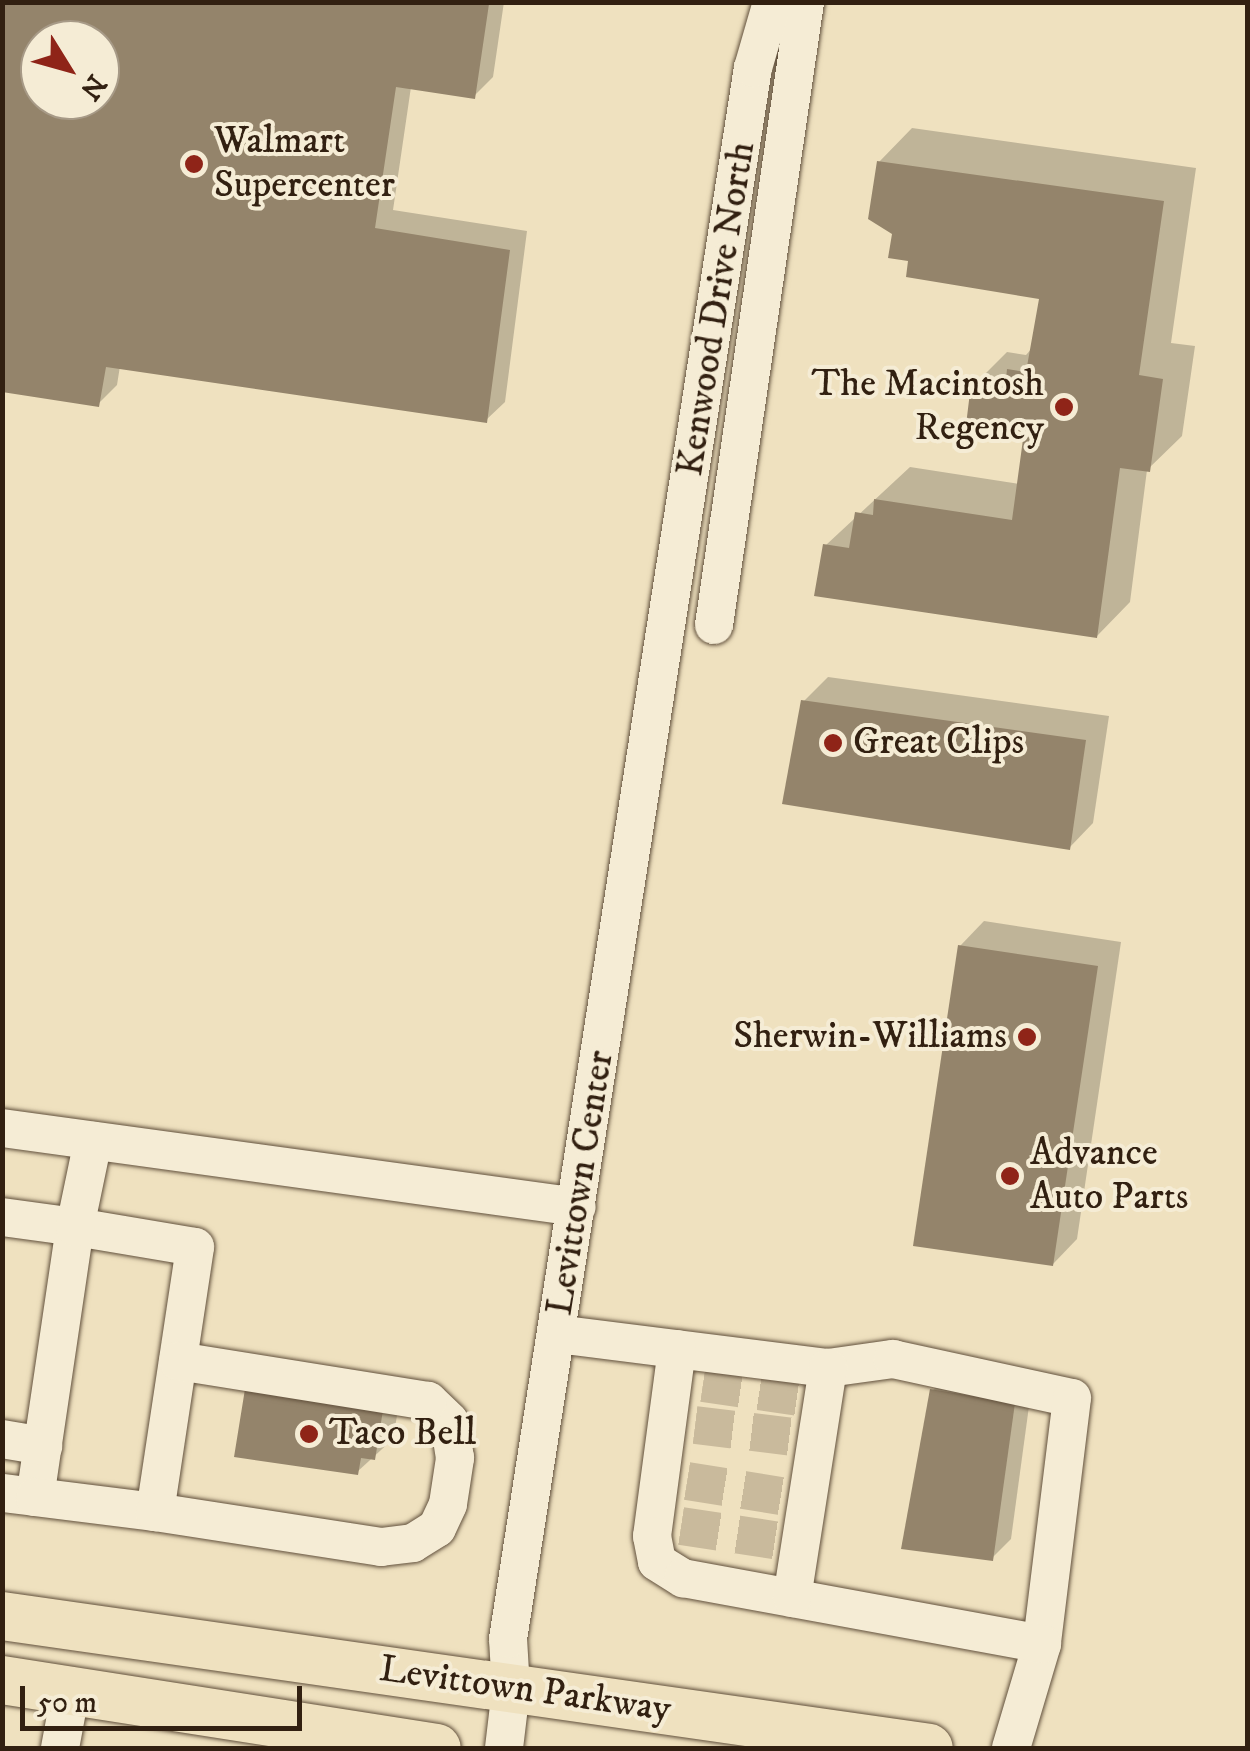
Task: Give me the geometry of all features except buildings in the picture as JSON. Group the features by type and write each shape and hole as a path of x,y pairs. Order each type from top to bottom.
{"main road":[{"name":"Levittown Parkway","path":"2,1616 929,1748"},
{"name":"Levittown Parkway","path":"2,1680 437,1748"}],"street":[{"name":"Kenwood Drive North","path":"669,617 752,68 772,2"},
{"path":"714,625 806,2"},
{"name":"Levittown Center","path":"504,1748 512,1689 508,1639 669,617"},
{"path":"2,1128 577,1208"},
{"path":"94,1141 75,1227 42,1446 19,1495 381,1547 413,1543 437,1528 448,1504 455,1458 449,1421 428,1401 178,1361"},
{"path":"2,1217 195,1248 155,1512"},
{"path":"557,1334 684,1370 817,1389 893,1359 1072,1398 1042,1644 1012,1748"},
{"path":"684,1370 668,1524 657,1562 684,1578 1042,1644"},
{"path":"792,1598 790,1543 805,1439 817,1389"},
{"path":"2,1439 42,1446"},
{"path":"60,1748 71,1689"}],"tunnel":[{"path":"703,1383 799,1397"},
{"path":"695,1425 794,1437"},
{"path":"687,1481 787,1497"},
{"path":"681,1526 780,1541"}],"place":[{"name":"Walmart Supercenter","path":"194,164"},
{"name":"The Macintosh Regency","path":"1064,407"},
{"name":"Great Clips","path":"833,743"},
{"name":"Sherwin-Williams","path":"1027,1037"},
{"name":"Advance Auto Parts","path":"1010,1176"},
{"name":"Taco Bell","path":"309,1434"}]}
